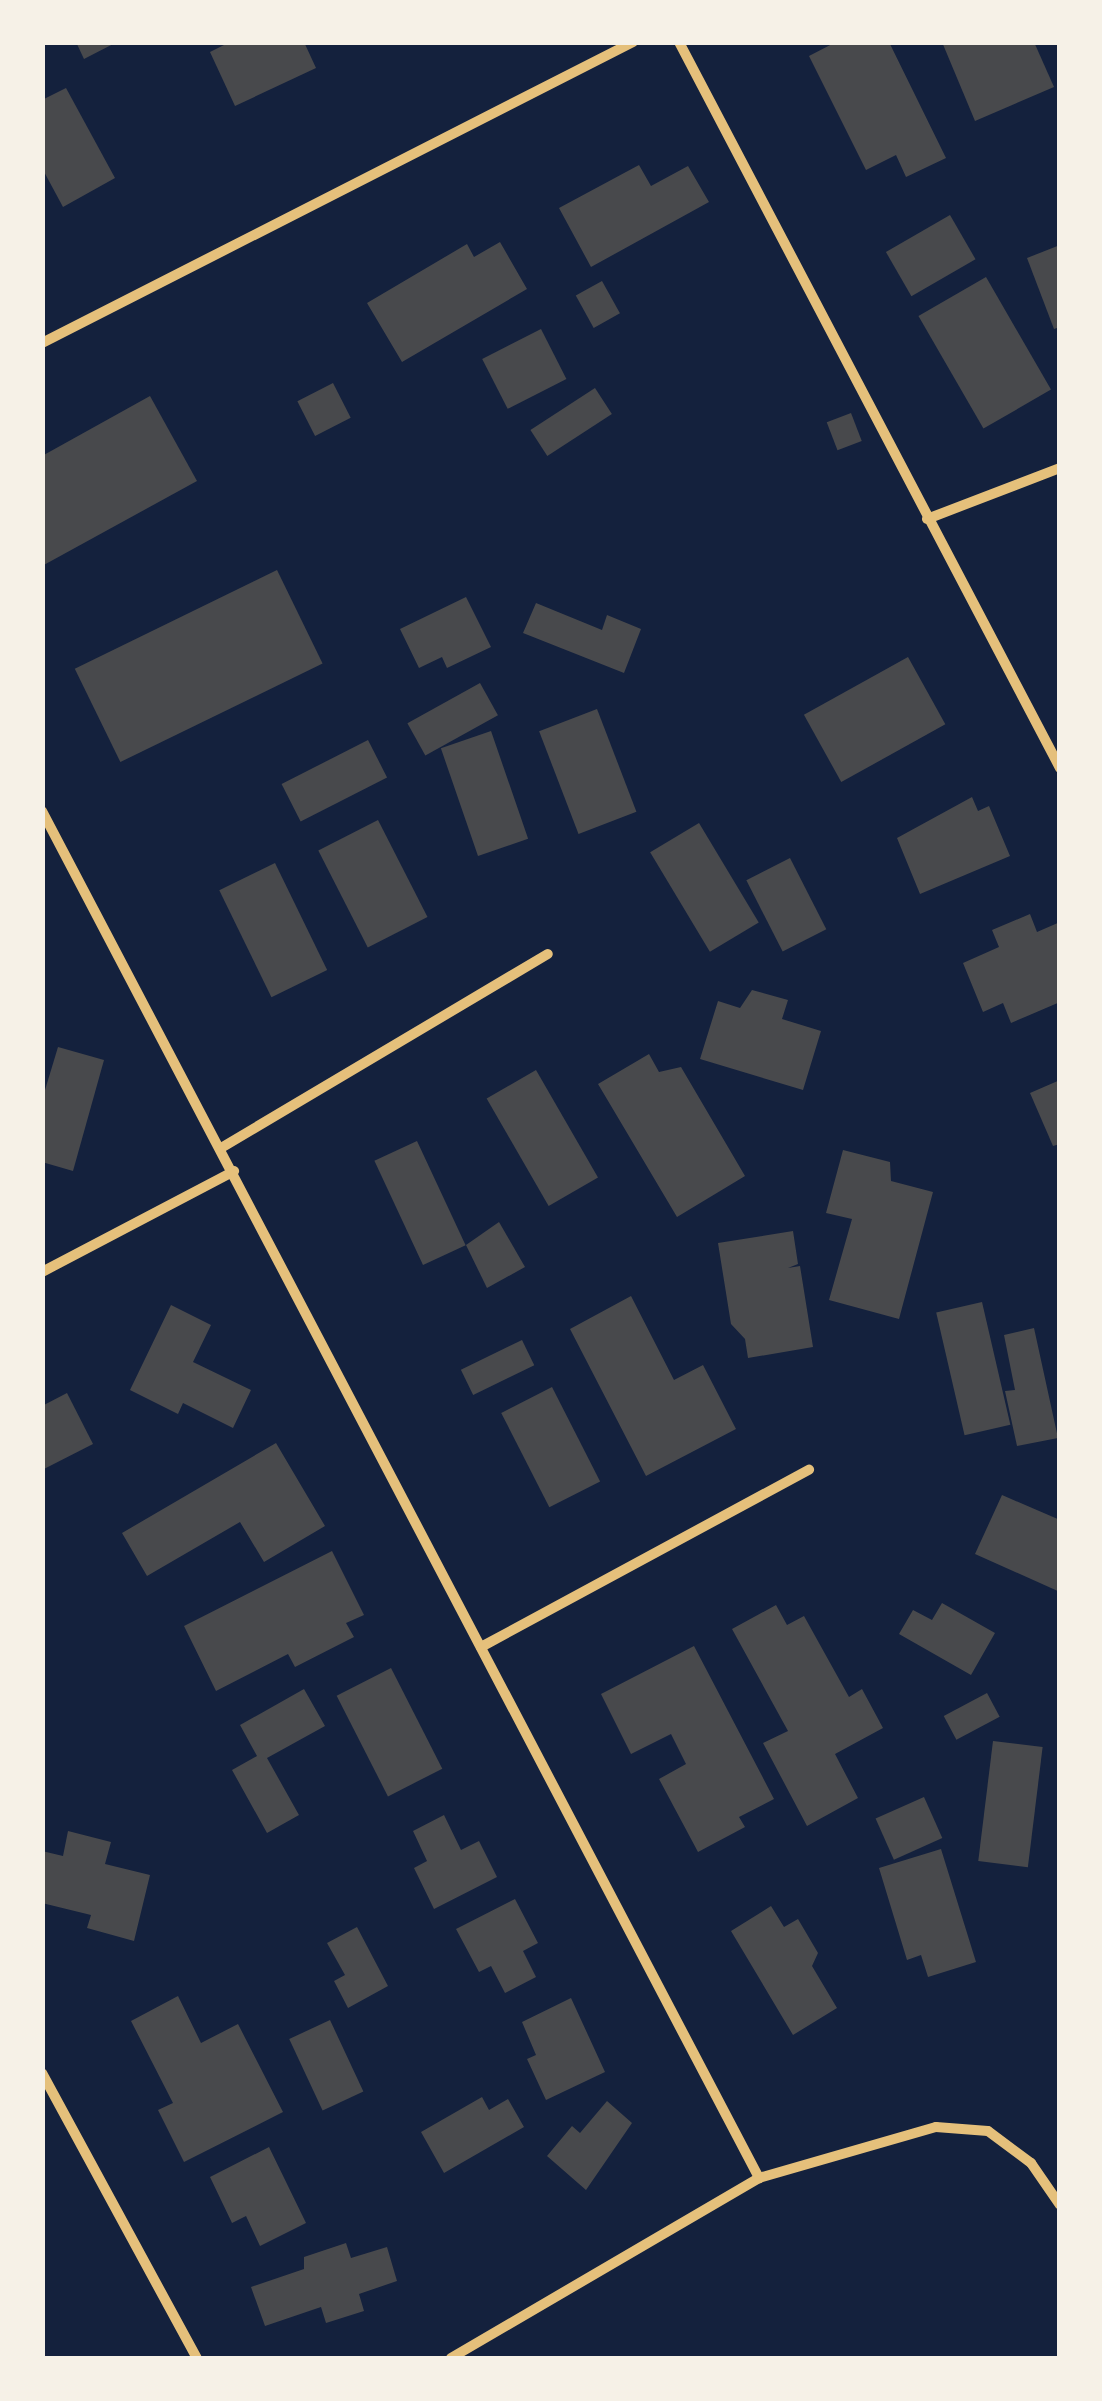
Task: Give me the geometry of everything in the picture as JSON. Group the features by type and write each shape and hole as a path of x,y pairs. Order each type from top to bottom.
{"street":[{"path":"42,343 633,42"},
{"path":"679,42 1060,768"},
{"path":"927,519 1060,468"},
{"path":"42,811 759,2178"},
{"path":"221,1148 548,954"},
{"path":"42,1272 234,1171"},
{"path":"481,1647 809,1470"},
{"path":"42,2073 197,2358"},
{"path":"451,2358 759,2178 936,2127 988,2132 1031,2163 1060,2205"}],"building":[{"path":"76,42 117,42 84,59"},
{"path":"230,42 304,42 316,68 235,106 210,52"},
{"path":"836,42 889,42 946,158 906,177 896,155 866,170 809,56"},
{"path":"942,42 1034,42 1054,87 975,121"},
{"path":"66,88 115,178 63,207 42,168 42,100"},
{"path":"639,165 651,186 688,166 709,202 591,267 559,208"},
{"path":"950,215 976,259 911,296 886,252"},
{"path":"500,242 527,289 402,362 367,303 467,244 474,257"},
{"path":"1060,245 1060,327 1054,329 1027,258"},
{"path":"986,277 1051,390 983,429 918,316"},
{"path":"602,281 620,313 594,328 576,296"},
{"path":"541,329 566,379 508,409 482,359"},
{"path":"333,383 351,418 315,436 297,401"},
{"path":"595,388 612,414 547,456 530,430"},
{"path":"150,396 197,481 42,566 42,456"},
{"path":"851,413 862,441 837,450 827,422"},
{"path":"277,570 323,663 120,762 75,669"},
{"path":"466,597 491,647 447,668 442,657 419,668 400,629"},
{"path":"536,603 602,630 607,615 641,629 624,673 523,633"},
{"path":"908,657 945,724 841,782 804,715"},
{"path":"480,683 498,715 425,756 407,723"},
{"path":"597,709 636,812 579,834 539,731"},
{"path":"491,731 528,839 478,856 441,748"},
{"path":"368,740 387,777 301,821 282,784"},
{"path":"972,797 978,811 989,806 1010,856 920,894 897,838"},
{"path":"378,820 427,917 368,948 318,850"},
{"path":"699,823 759,922 710,952 650,852"},
{"path":"790,858 826,929 783,952 746,880"},
{"path":"275,863 327,970 271,997 219,890"},
{"path":"1030,914 1037,932 1060,922 1060,1002 1011,1023 1003,1003 983,1012 963,963 999,947 992,930"},
{"path":"752,990 788,1000 782,1019 821,1031 803,1090 700,1059 718,1001 740,1008"},
{"path":"58,1047 104,1060 73,1171 42,1162 42,1100"},
{"path":"649,1054 659,1072 681,1067 745,1176 677,1217 598,1084"},
{"path":"536,1070 598,1177 549,1206 487,1098"},
{"path":"1060,1080 1060,1144 1053,1146 1030,1093"},
{"path":"417,1141 466,1245 423,1265 374,1161"},
{"path":"843,1150 890,1162 891,1181 933,1192 899,1319 829,1300 852,1219 826,1213"},
{"path":"499,1222 525,1267 487,1288 466,1245"},
{"path":"793,1231 798,1264 788,1268 800,1266 813,1347 748,1358 745,1339 731,1324 718,1243"},
{"path":"631,1296 674,1380 703,1365 736,1429 646,1476 570,1329"},
{"path":"982,1302 1010,1425 965,1435 936,1313"},
{"path":"171,1305 211,1325 193,1362 251,1390 233,1428 183,1403 178,1414 130,1390"},
{"path":"1034,1328 1058,1438 1017,1446 1005,1391 1015,1390 1004,1335"},
{"path":"522,1340 534,1365 473,1395 461,1370"},
{"path":"552,1387 600,1481 549,1507 501,1413"},
{"path":"67,1393 93,1444 42,1470 42,1406"},
{"path":"276,1443 325,1526 264,1562 240,1522 147,1576 122,1533"},
{"path":"1002,1495 1060,1520 1060,1592 975,1554"},
{"path":"332,1551 364,1615 346,1623 354,1637 295,1667 288,1654 216,1691 184,1626"},
{"path":"942,1603 995,1633 971,1675 899,1634 913,1610 932,1620"},
{"path":"776,1605 787,1625 804,1616 849,1697 862,1689 883,1728 835,1754 858,1798 807,1826 763,1743 788,1731 732,1629"},
{"path":"694,1646 774,1799 739,1817 745,1827 698,1852 659,1779 686,1764 671,1734 631,1754 601,1694"},
{"path":"391,1668 442,1769 388,1796 337,1696"},
{"path":"304,1689 325,1726 267,1758 299,1815 267,1833 232,1770 257,1756 240,1725"},
{"path":"987,1693 1000,1717 956,1740 944,1716"},
{"path":"993,1741 1043,1747 1028,1867 978,1861"},
{"path":"924,1797 942,1838 894,1860 876,1819"},
{"path":"444,1815 461,1850 479,1841 497,1877 434,1909 414,1868 427,1861 413,1831"},
{"path":"68,1831 111,1842 105,1864 150,1875 134,1941 87,1928 91,1915 42,1903 42,1851 63,1856"},
{"path":"941,1849 976,1962 928,1977 921,1955 907,1960 879,1868"},
{"path":"515,1899 538,1943 523,1951 536,1977 505,1993 491,1966 479,1972 456,1929"},
{"path":"771,1906 784,1927 798,1919 818,1953 812,1966 837,2008 793,2035 731,1931"},
{"path":"357,1927 388,1986 348,2008 334,1981 345,1975 327,1943"},
{"path":"178,1996 201,2043 238,2024 283,2112 184,2162 158,2110 173,2103 131,2021"},
{"path":"571,1998 605,2072 546,2100 527,2059 536,2055 522,2022"},
{"path":"330,2020 363,2092 323,2111 289,2039"},
{"path":"482,2097 489,2110 508,2099 524,2127 444,2173 421,2132"},
{"path":"607,2101 632,2123 586,2190 547,2156 572,2126 580,2133"},
{"path":"269,2147 306,2223 260,2246 246,2216 232,2223 210,2177"},
{"path":"346,2243 351,2258 387,2247 397,2281 359,2294 364,2311 326,2323 321,2307 265,2326 251,2287 304,2269 304,2257"}]}
